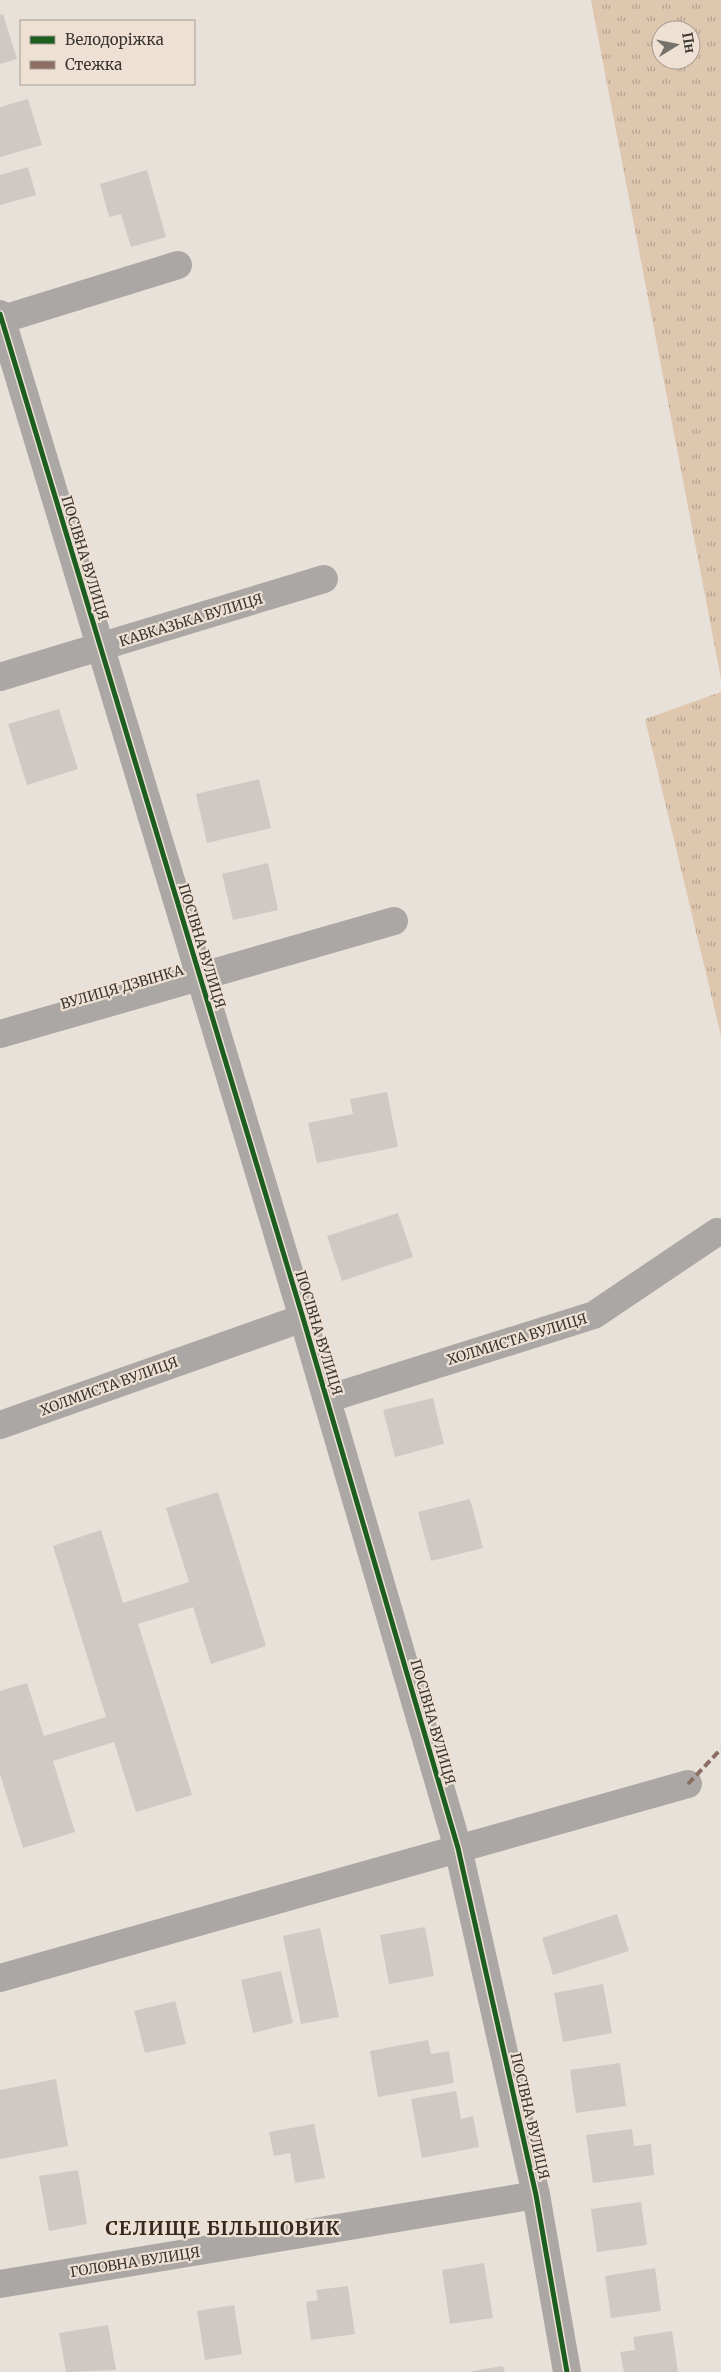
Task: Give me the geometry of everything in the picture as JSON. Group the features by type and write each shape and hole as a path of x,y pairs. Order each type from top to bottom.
{"street":[{"path":"1,318 178,265"},
{"name":"ПОСІВНА ВУЛИЦЯ","path":"1,318 303,1318 458,1848 536,2195 567,2372"},
{"name":"КАВКАЗЬКА ВУЛИЦЯ","path":"0,677 324,579"},
{"name":"ВУЛИЦЯ ДЗВІНКА","path":"0,1034 394,921"},
{"name":"ХОЛМИСТА ВУЛИЦЯ","path":"327,1399 594,1315 717,1232"},
{"name":"ХОЛМИСТА ВУЛИЦЯ","path":"0,1425 303,1318"},
{"path":"0,1978 688,1784"},
{"name":"ГОЛОВНА ВУЛИЦЯ","path":"0,2284 536,2195"}],"green space":[{"path":"591,0 721,0 721,679"},
{"path":"721,692 721,1036 645,719"}],"building":[{"path":"3,14 17,59 0,64 0,15"},
{"path":"28,99 42,145 0,157 0,107"},
{"path":"28,167 36,195 0,205 0,175"},
{"path":"147,170 166,237 131,247 121,214 109,217 100,184"},
{"path":"59,709 78,769 27,785 8,724"},
{"path":"259,779 271,828 207,843 196,794"},
{"path":"268,863 278,910 233,920 222,874"},
{"path":"387,1092 398,1147 317,1163 308,1123 353,1114 350,1099"},
{"path":"398,1213 413,1257 342,1281 327,1236"},
{"path":"433,1398 444,1444 395,1457 383,1410"},
{"path":"218,1492 266,1646 211,1664 193,1607 138,1624 192,1795 136,1812 114,1742 53,1761 75,1832 23,1848 0,1774 0,1691 27,1683 44,1736 106,1717 53,1546 101,1530 123,1603 189,1582 166,1508"},
{"path":"470,1499 483,1548 431,1561 418,1512"},
{"path":"617,1914 629,1951 553,1975 542,1938"},
{"path":"425,1927 434,1976 389,1984 380,1935"},
{"path":"320,1928 339,2017 301,2024 283,1936"},
{"path":"281,1971 293,2023 253,2033 241,1980"},
{"path":"603,1984 612,2033 563,2042 554,1993"},
{"path":"175,2001 186,2044 145,2053 134,2011"},
{"path":"428,2040 431,2054 449,2051 454,2083 378,2097 370,2051"},
{"path":"620,2063 626,2106 576,2113 570,2070"},
{"path":"56,2079 68,2146 0,2159 0,2090"},
{"path":"456,2091 461,2119 473,2116 479,2147 422,2158 411,2099"},
{"path":"314,2124 325,2178 295,2183 290,2153 274,2156 269,2132"},
{"path":"632,2129 634,2146 651,2144 654,2175 593,2183 586,2135"},
{"path":"78,2170 87,2224 49,2231 39,2176"},
{"path":"641,2202 647,2245 597,2252 591,2209"},
{"path":"484,2263 493,2318 450,2324 442,2270"},
{"path":"655,2268 661,2311 611,2318 605,2276"},
{"path":"348,2286 355,2334 311,2340 306,2302 318,2300 316,2290"},
{"path":"234,2305 242,2354 205,2360 197,2311"},
{"path":"108,2325 116,2370 66,2372 59,2333"},
{"path":"672,2331 678,2372 624,2372 620,2352 635,2350 633,2337"},
{"path":"503,2366 505,2372 472,2372 472,2371"}],"marked path":[{"path":"688,1784 721,1749"}],"cycle path":[{"path":"0,314 303,1318 458,1848 536,2195 567,2372"}],"district":[{"name":"СЕЛИЩЕ БІЛЬШОВИК","path":"223,2228"}]}
